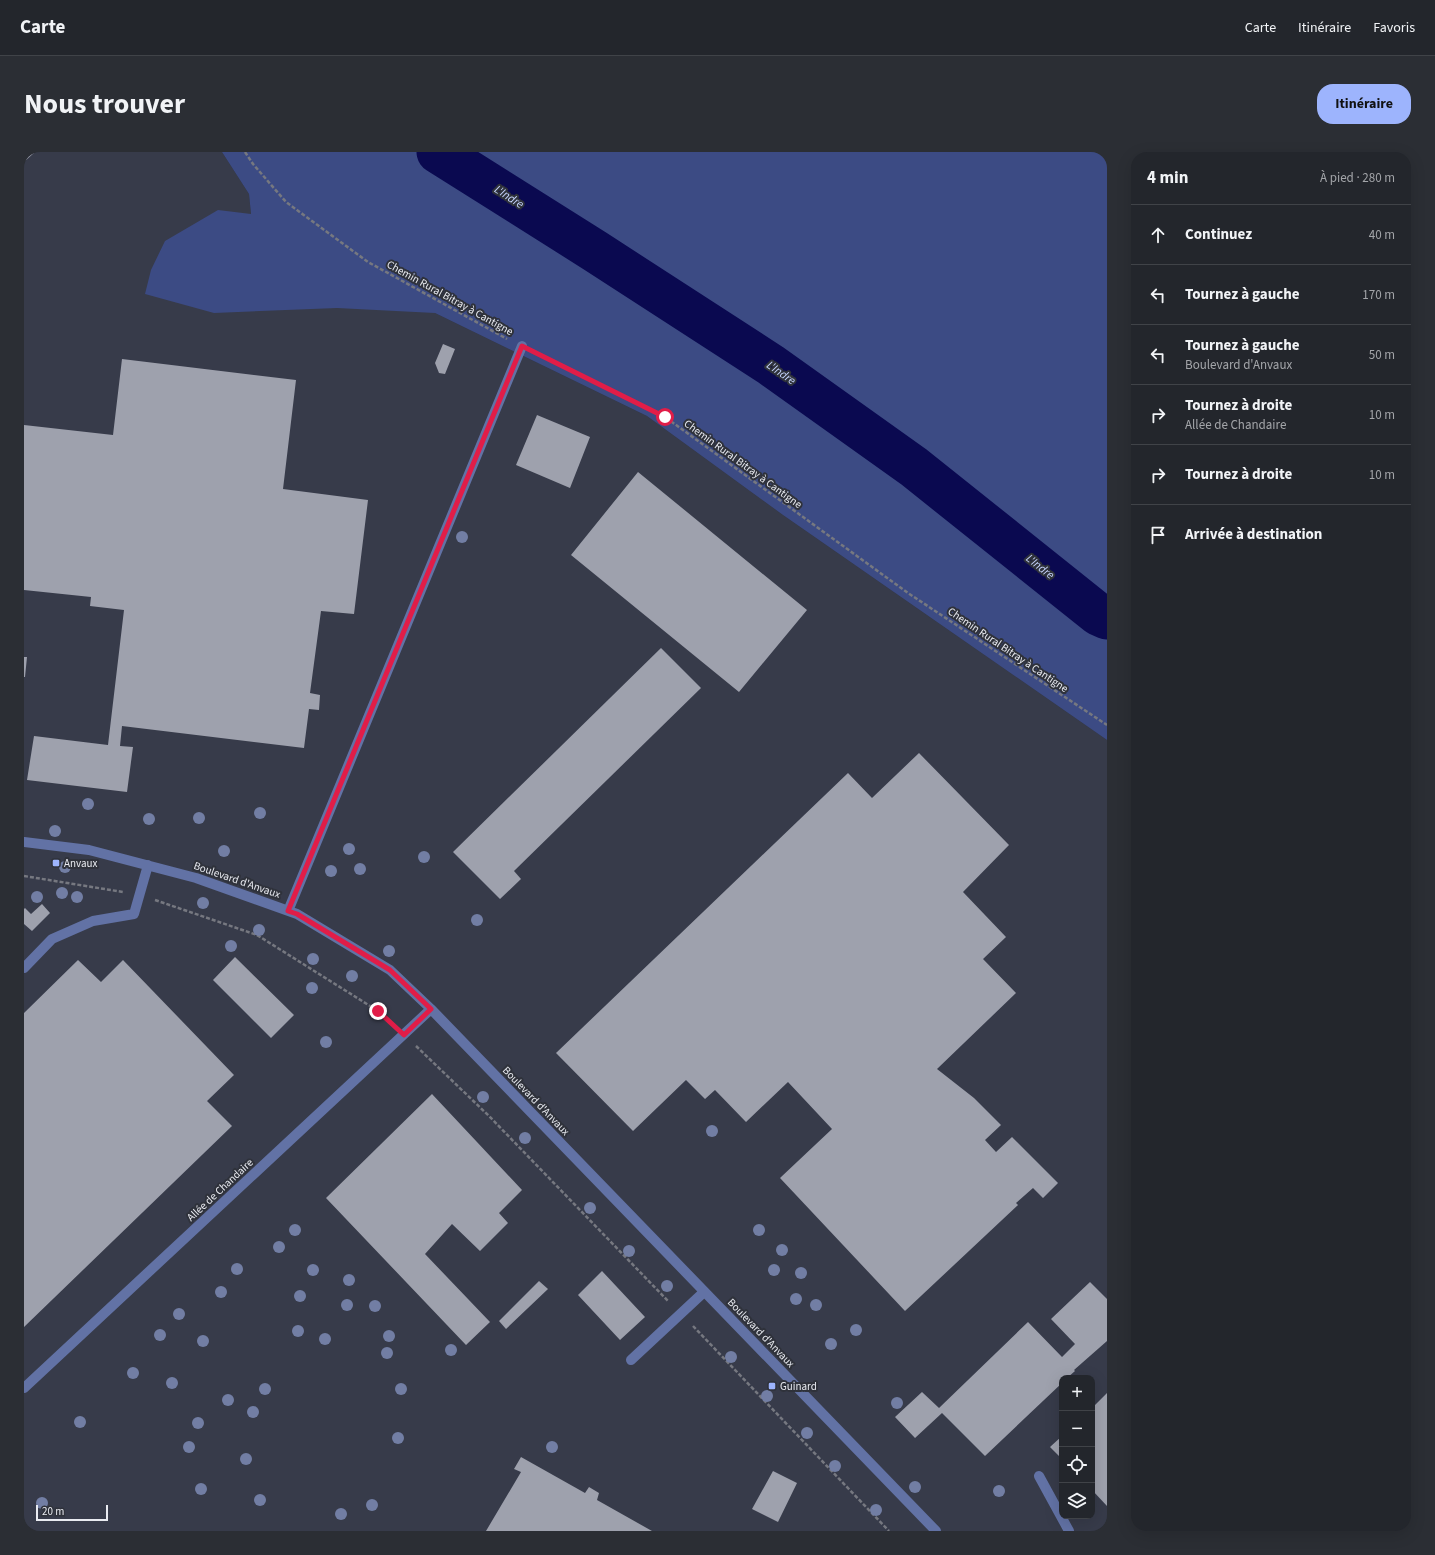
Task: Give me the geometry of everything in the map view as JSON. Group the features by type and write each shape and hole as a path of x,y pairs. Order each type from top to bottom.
{"street":[{"path":"288,911 522,346"},
{"name":"Boulevard d'Anvaux","path":"24,842 89,850 196,878 297,914 390,970 431,1009 936,1531"},
{"path":"24,968 52,939 93,921 134,914 148,865"},
{"name":"Allée de Chandaire","path":"24,1388 431,1009"},
{"path":"631,1360 704,1292"},
{"path":"1039,1476 1069,1531"}],"path":[{"name":"Chemin Rural Bitray à Cantigne","path":"245,152 253,164 286,202 368,262 522,346 665,417 908,593 1107,725"},
{"path":"24,876 140,895 256,935 378,1011 489,1116 889,1531"}],"shaded area":[{"path":"24,152 222,152 249,194 252,224 647,416 783,515 1107,740 1107,1531 24,1531"},
{"path":"222,152 1107,152 1107,740 783,515 647,416 435,313 337,308 214,313 145,294 151,270 165,241 218,210 251,214 249,194"}],"building":[{"path":"24,152 35,152 24,162"},
{"path":"443,344 455,349 445,374 439,373 435,363"},
{"path":"122,359 296,380 283,489 368,500 354,614 321,611 310,693 320,695 319,710 309,709 304,748 122,726 120,746 133,747 127,792 27,780 34,736 108,745 124,610 90,606 91,597 24,590 24,425 113,435"},
{"path":"537,415 590,437 570,488 516,465"},
{"path":"638,472 807,610 739,692 571,555"},
{"path":"661,648 701,688 514,871 521,879 500,899 453,852"},
{"path":"24,657 27,657 25,677 24,677"},
{"path":"919,753 1009,845 963,892 1006,937 983,959 1016,993 937,1069 974,1098 1001,1125 985,1140 996,1152 1012,1137 1058,1183 1043,1198 1033,1188 1016,1203 1018,1205 905,1311 780,1178 832,1129 788,1082 746,1122 715,1090 705,1099 686,1080 633,1131 556,1053 848,773 872,798"},
{"path":"42,904 50,913 32,931 24,924 24,909 25,908 31,914"},
{"path":"235,957 294,1015 271,1038 213,980"},
{"path":"78,960 101,982 123,960 234,1075 207,1101 232,1126 24,1327 24,1013"},
{"path":"432,1094 522,1190 499,1213 508,1223 480,1251 452,1224 425,1254 490,1322 466,1345 326,1198"},
{"path":"602,1271 645,1317 620,1340 578,1295"},
{"path":"539,1281 548,1289 506,1329 499,1321"},
{"path":"1090,1282 1107,1299 1107,1341 1074,1370 1075,1371 1070,1375 1059,1375 1059,1386 985,1456 942,1413 915,1438 895,1417 922,1392 939,1408 1028,1322 1062,1357 1075,1344 1051,1319"},
{"path":"1107,1393 1107,1506 1095,1493 1095,1405"},
{"path":"1059,1439 1059,1456 1050,1447"},
{"path":"521,1457 585,1493 589,1487 599,1493 597,1500 652,1531 486,1531 521,1472 514,1469"},
{"path":"773,1471 797,1483 778,1522 752,1509"}],"waterway":[{"name":"L'Indre","path":"438,152 771,365 914,467 1098,614 1107,618"}],"place":[{"name":"Anvaux","path":"56,863"},
{"name":"Guinard","path":"772,1386"}],"route":[{"path":"378,1011 404,1035 431,1009 390,970 297,914 288,911 522,346 665,417"}]}
